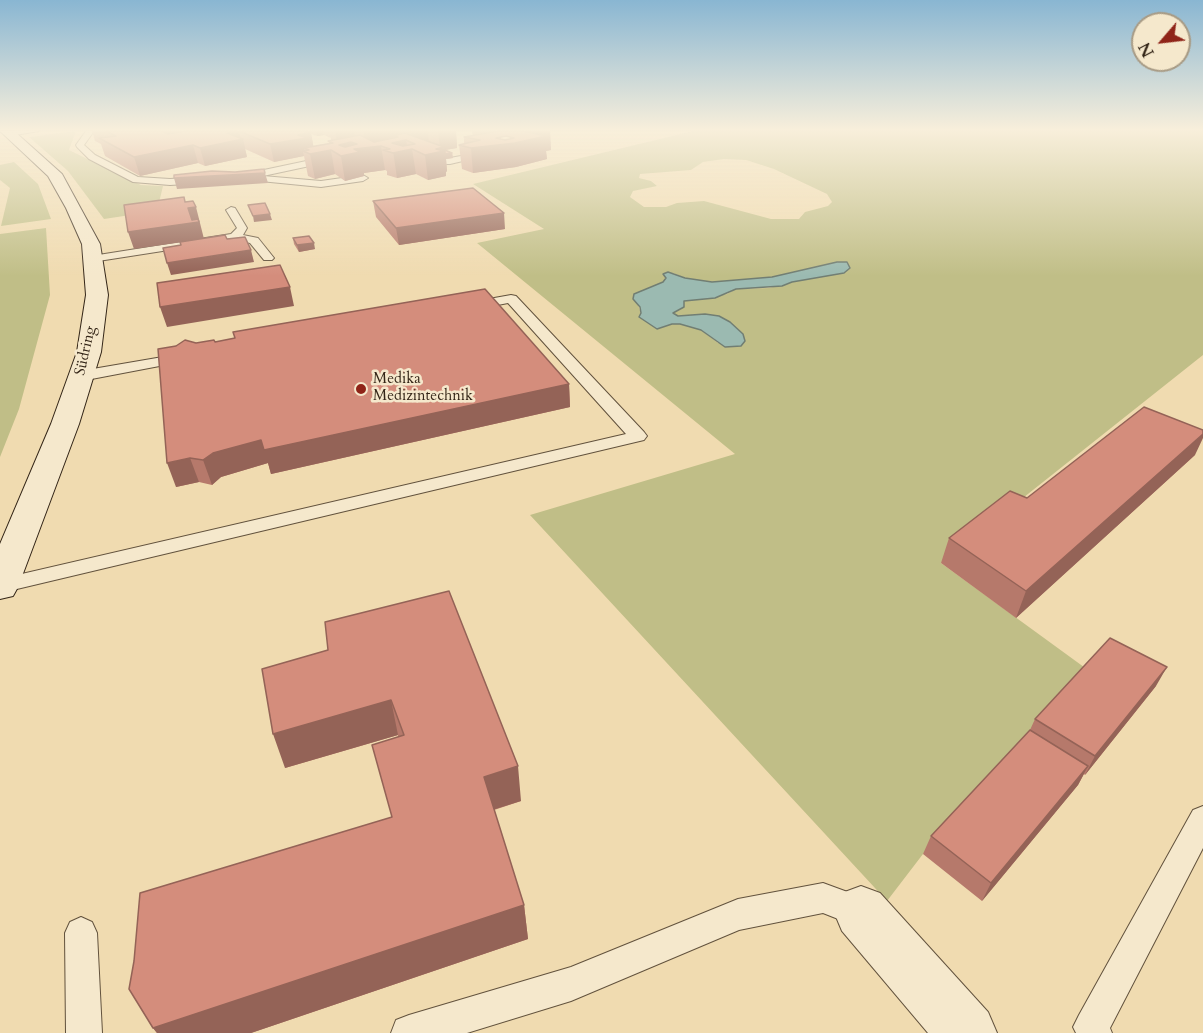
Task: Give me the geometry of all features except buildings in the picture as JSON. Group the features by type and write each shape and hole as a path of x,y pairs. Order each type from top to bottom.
{"street":[{"name":"Südring","path":"0,587 65,424 89,352 97,296 91,244 57,179"},
{"path":"861,912 968,1033"}],"lane":[{"path":"134,179 170,182 199,179"},
{"path":"272,179 321,184 355,179"},
{"path":"92,259 233,237 238,235 242,228 231,210"},
{"path":"233,237 254,240 268,258"},
{"path":"0,587 638,436 510,299 453,310"},
{"path":"81,376 199,355"},
{"path":"1094,1033 1091,1026 1203,819"},
{"path":"409,1033 571,984 738,915 823,898 861,912"},
{"path":"81,933 84,1033"}],"shaded area":[{"path":"33,179 38,184 51,219 1,226 10,188 0,180"},
{"path":"74,179 129,179 141,185 163,186 157,211 104,219"},
{"path":"493,179 644,179 657,186 633,191 630,197 644,207 666,207 677,203 704,201 771,219 799,219 805,212 828,206 832,202 827,194 796,179 1203,179 1203,355 941,563 1088,670 1022,749 923,854 887,901 530,515 735,454 477,243 544,229 473,184","holes":["837,262 844,273 769,288 736,289 727,294 683,301 684,305 680,310 672,313 678,316 705,314 730,322 743,334 718,343 701,330 680,324 657,329 641,313 634,294 663,282 673,273 685,278 712,282 772,277"]},
{"path":"46,228 50,295 19,409 0,457 0,234"}],"water":[{"path":"837,262 847,262 850,268 844,273 792,282 782,286 736,289 715,298 684,301 684,307 673,313 678,316 705,314 719,316 743,334 745,341 741,346 725,347 701,330 680,324 657,329 639,317 640,307 633,299 634,294 663,282 666,278 663,274 668,272 685,278 712,282 772,277"}],"place":[{"name":"Medika Medizintechnik","path":"361,389"}]}
